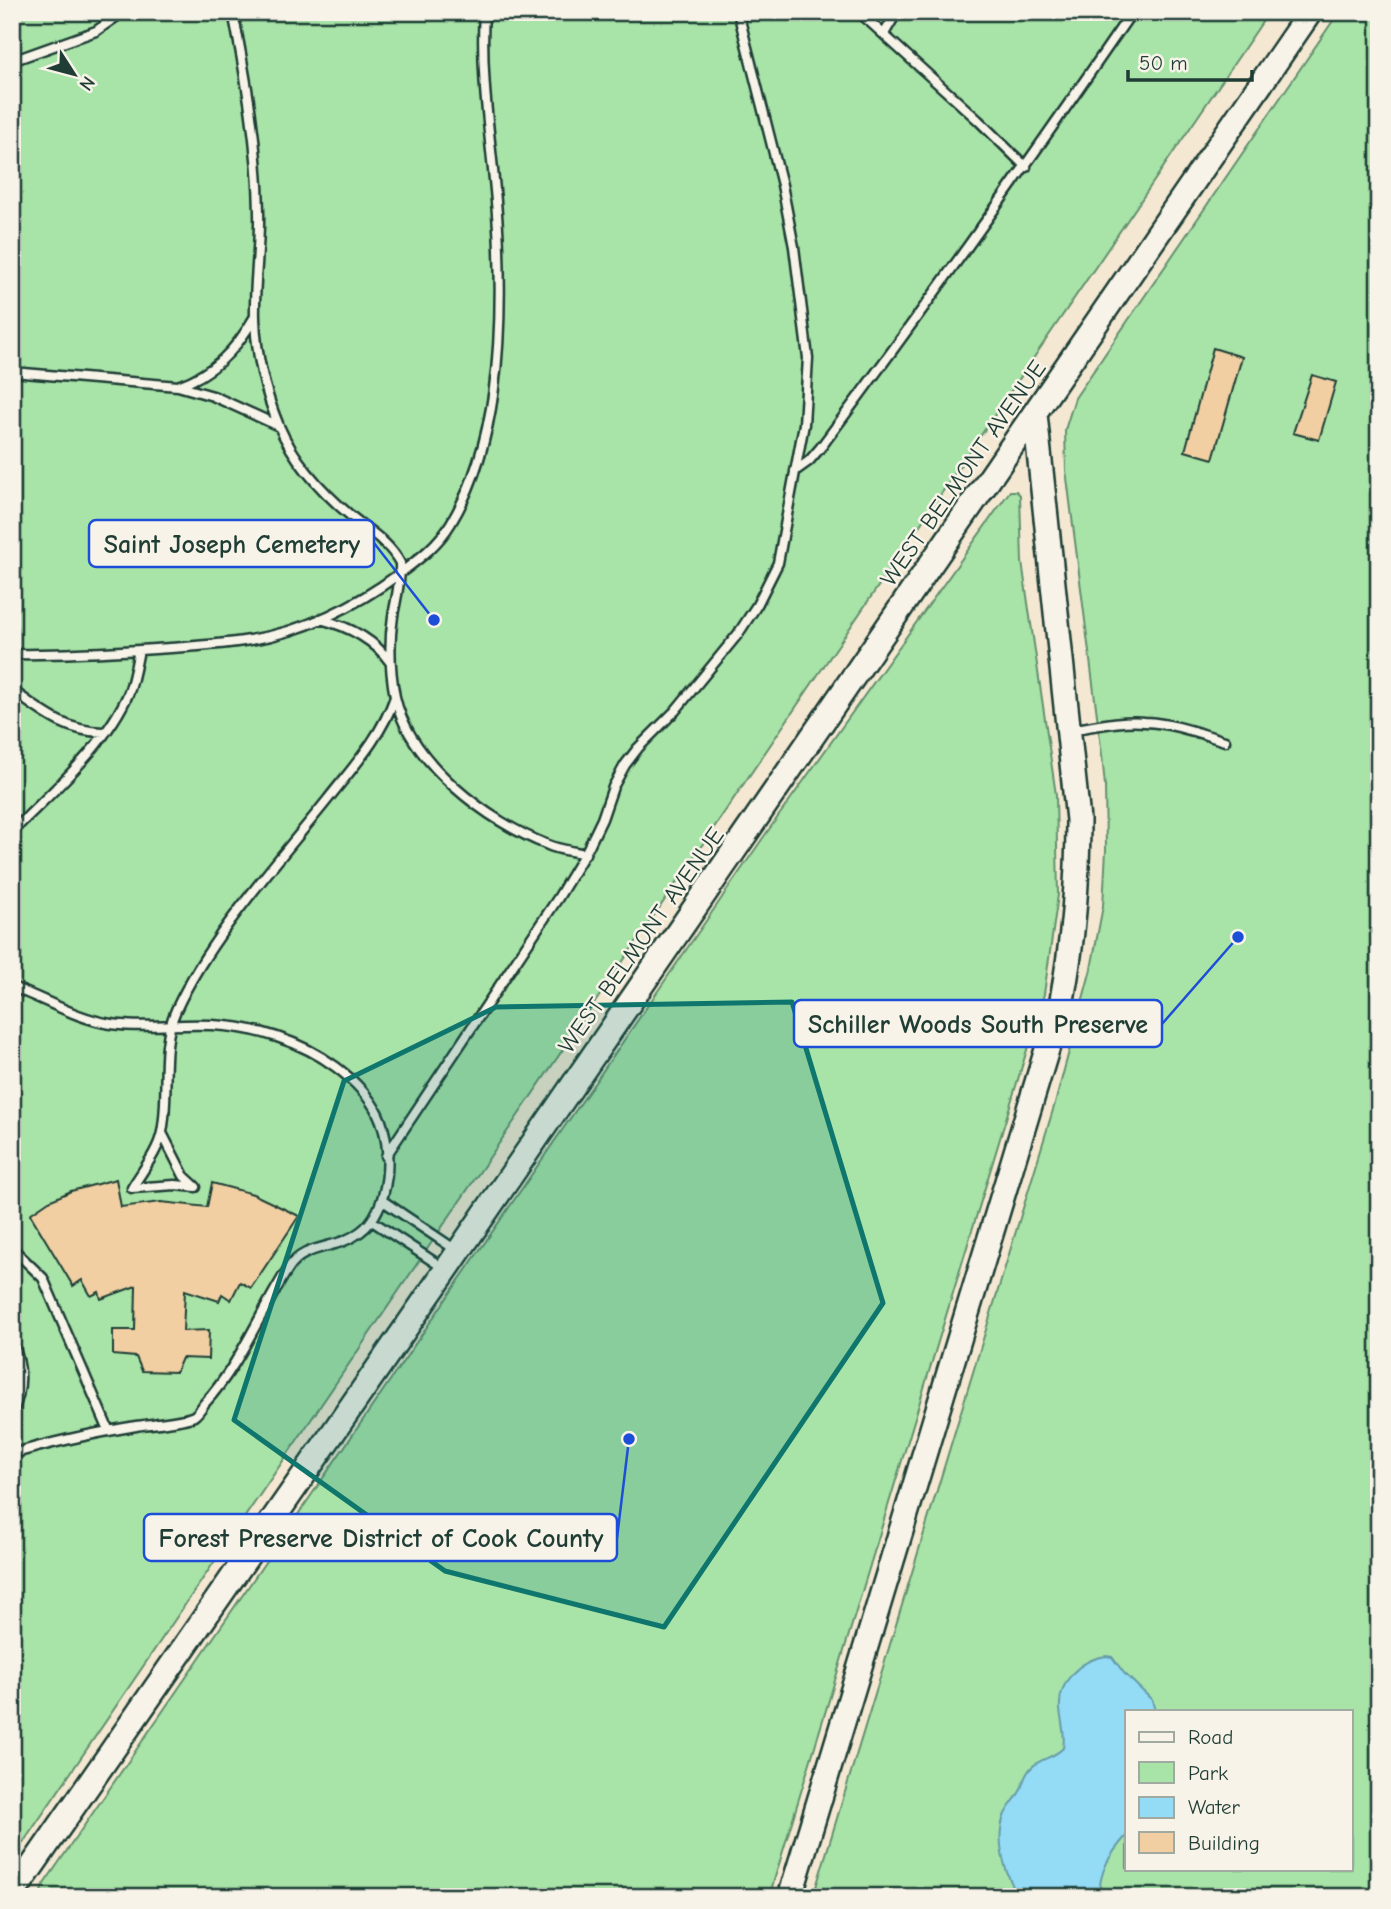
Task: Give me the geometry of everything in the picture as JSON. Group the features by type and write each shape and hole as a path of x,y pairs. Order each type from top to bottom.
{"main road":[{"name":"WEST BELMONT AVENUE","path":"12,1895 452,1261 1310,12"},
{"path":"790,1897 1062,1000 1074,930 1078,820 1035,414"}],"lane":[{"path":"12,61 96,31 123,12"},
{"path":"233,12 250,109 260,211 255,317 260,363 279,426 309,476 395,553 400,563 393,619 392,665 396,697 406,724 423,752 440,772 480,808 503,823 549,846 585,854"},
{"path":"12,654 139,650 251,640 290,631 357,601 426,554 451,523 473,478 482,448 491,405 498,339 499,249 483,85 484,12"},
{"path":"386,1156 585,854 625,765 711,669 757,604 778,563 804,424 808,358 794,247 773,146 738,12"},
{"path":"859,12 1026,167"},
{"path":"884,34 897,12"},
{"path":"795,471 809,461 821,447 1026,167 1132,12"},
{"path":"178,386 198,379 210,371 237,344 255,317"},
{"path":"12,372 178,386 213,396 279,426"},
{"path":"320,619 355,632 378,648 392,665"},
{"path":"12,832 106,732 129,691 139,650"},
{"path":"12,690 63,726 92,733 106,732"},
{"path":"162,1133 184,1176 196,1187 175,1185 132,1188 162,1133 167,1045 175,1013 188,987 219,940 368,750 389,715 396,697"},
{"path":"1070,730 1121,722 1146,722 1166,724 1225,741"},
{"path":"12,987 69,1012 108,1024 240,1027 267,1034 316,1054 337,1067 371,1103 379,1116 386,1156 383,1201 372,1221 351,1238 313,1249 295,1258 270,1297 222,1385 194,1416 109,1431 12,1454"},
{"path":"383,1201 452,1261"},
{"path":"372,1221 452,1261"},
{"path":"12,1248 43,1278 109,1431"},
{"path":"12,1342 19,1354 21,1373 12,1413"}],"highlighted area":[{"path":"792,1002 883,1303 664,1627 445,1571 234,1420 344,1081 496,1007"}],"green space":[{"path":"12,12 1269,12 12,1859"},
{"path":"1339,12 1379,12 1379,1897 813,1897 1056,1100 1091,969 1103,906 1105,786 1066,470 1065,430 1075,398"},
{"path":"1010,491 1016,491 1020,495 1022,562 1056,795 1058,895 1044,994 769,1897 39,1897 44,1884 765,835"}],"water":[{"path":"1112,1657 1124,1673 1152,1700 1155,1710 1125,1710 1125,1837 1107,1863 1101,1879 1099,1897 1019,1897 1009,1878 1003,1857 1001,1834 1005,1814 1020,1791 1029,1770 1063,1748 1060,1699 1063,1690 1079,1667 1096,1658"}],"building":[{"path":"1213,348 1242,357 1213,459 1185,451"},
{"path":"1312,375 1336,382 1319,440 1293,433"},
{"path":"116,1179 121,1207 161,1202 207,1207 212,1183 253,1194 299,1216 251,1288 240,1282 231,1300 222,1294 219,1301 185,1290 183,1331 209,1330 208,1359 182,1358 176,1372 142,1371 136,1357 113,1355 113,1330 135,1330 136,1286 101,1299 99,1292 91,1296 82,1280 73,1286 30,1214 71,1191"}],"place":[{"name":"Saint Joseph Cemetery","path":"434,620"},
{"name":"Schiller Woods South Preserve","path":"1238,937"},
{"name":"Forest Preserve District of Cook County","path":"629,1439"}]}
